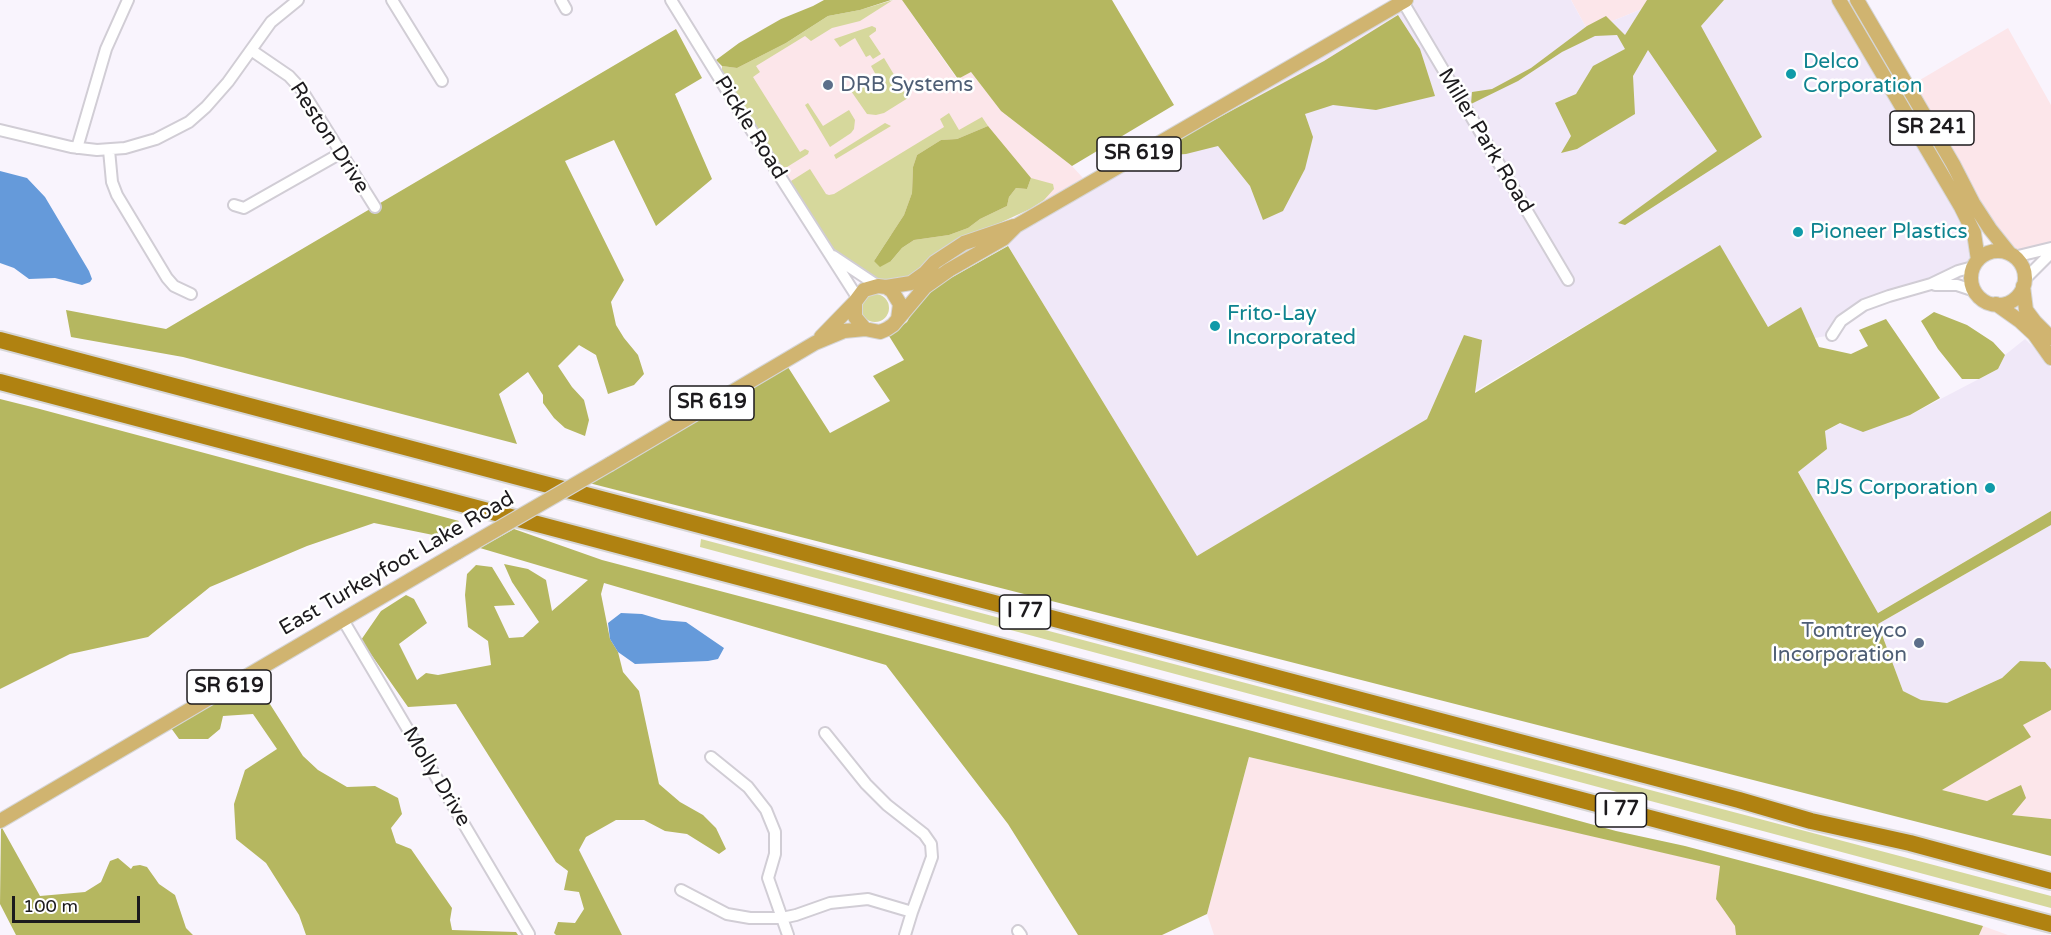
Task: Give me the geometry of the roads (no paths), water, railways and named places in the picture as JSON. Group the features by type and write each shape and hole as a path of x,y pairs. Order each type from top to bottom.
{"highway":[{"name":"I 77","path":"0,340 1811,821 1910,843 2046,878"},
{"name":"I 77","path":"0,382 2051,924"}],"main road":[{"name":"SR 241","path":"1839,0 1974,233 1976,263 1972,284 1975,291"},
{"name":"SR 241","path":"1857,0 1973,203 1990,230 2023,268 2026,310 2051,338"},
{"name":"SR 619","path":"1016,226 1404,1"},
{"path":"1016,226 1003,239 949,270 925,287 887,330 880,332 865,328 855,317 856,300 864,290 911,283 935,262 964,243 1016,226"},
{"path":"1976,263 1994,251 2003,251 2012,256"},
{"path":"1996,304 2012,300 2019,294 2024,283"},
{"path":"882,286 892,291 900,304 898,319"},
{"path":"1975,291 1980,298 1996,304 2020,321 2034,334 2051,358"},
{"name":"East Turkeyfoot Lake Road","path":"815,343 856,300"},
{"name":"East Turkeyfoot Lake Road","path":"0,821 815,343 844,331 865,328"}],"street":[{"path":"77,148 106,49 128,0"},
{"path":"0,130 77,148 110,150 141,145 189,122 214,100 271,22 298,0"},
{"path":"392,0 442,81"},
{"name":"Pickle Road","path":"671,0 856,300"},
{"name":"Miller Park Road","path":"1404,1 1568,280"},
{"name":"Reston Drive","path":"251,50 289,76 301,89 375,207"},
{"path":"110,150 112,182 117,195 167,278 174,286 191,294"},
{"path":"234,205 244,207 341,153"},
{"path":"2012,256 2051,248"},
{"path":"2024,283 2051,253"},
{"name":"Pickle Road","path":"830,255 882,286"},
{"path":"1832,335 1840,321 1864,305 1931,284 1976,263"},
{"path":"1931,284 1957,285 1975,291"},
{"name":"Molly Drive","path":"343,620 529,934"},
{"path":"825,733 866,784 887,805 924,834 931,844 932,857 905,935"},
{"path":"711,757 748,788 766,810 775,832 775,854 768,878 788,935"},
{"path":"681,890 727,914 750,918 782,918 830,903 868,899 912,912"}],"water":[{"path":"0,171 27,178 45,197 89,271 92,279 90,282 82,285 55,278 29,279 14,268 0,263"},
{"path":"621,613 642,614 662,620 686,622 724,648 718,659 708,661 635,664 618,652 610,639 608,623"}],"place":[{"name":"Delco Corporation","path":"1791,74"},
{"name":"DRB Systems","path":"828,85"},
{"name":"Pioneer Plastics","path":"1798,232"},
{"name":"Frito-Lay Incorporated","path":"1215,326"},
{"name":"RJS Corporation","path":"1990,488"},
{"name":"Tomtreyco Incorporation","path":"1919,643"}]}
